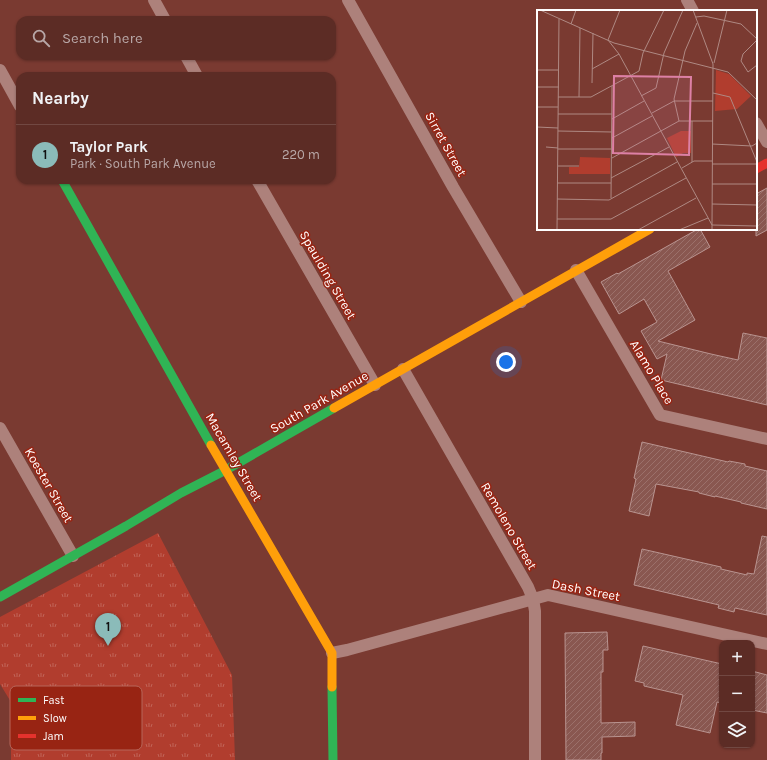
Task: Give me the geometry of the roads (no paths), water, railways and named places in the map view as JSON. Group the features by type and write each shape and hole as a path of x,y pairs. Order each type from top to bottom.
{"main road":[{"path":"757,168 767,163"},
{"name":"Macamley Street","path":"64,184 206,438 332,653 333,760"},
{"name":"South Park Avenue","path":"0,597 126,526 181,493 226,470 648,230"}],"street":[{"path":"154,0 163,16"},
{"name":"Sirret Street","path":"348,0 453,187 521,302"},
{"path":"686,0 692,10"},
{"path":"188,60 195,72"},
{"path":"0,70 16,99"},
{"path":"757,125 767,142"},
{"name":"Spaulding Street","path":"259,184 375,385"},
{"name":"Alamo Place","path":"576,270 660,415 767,439"},
{"name":"Remoleno Street","path":"403,369 528,587 533,599 535,611 535,760"},
{"name":"Koester Street","path":"0,428 73,556"},
{"name":"Dash Street","path":"332,653 548,595 767,644"}],"place":[{"name":"Taylor Park","path":"108,646"}]}
